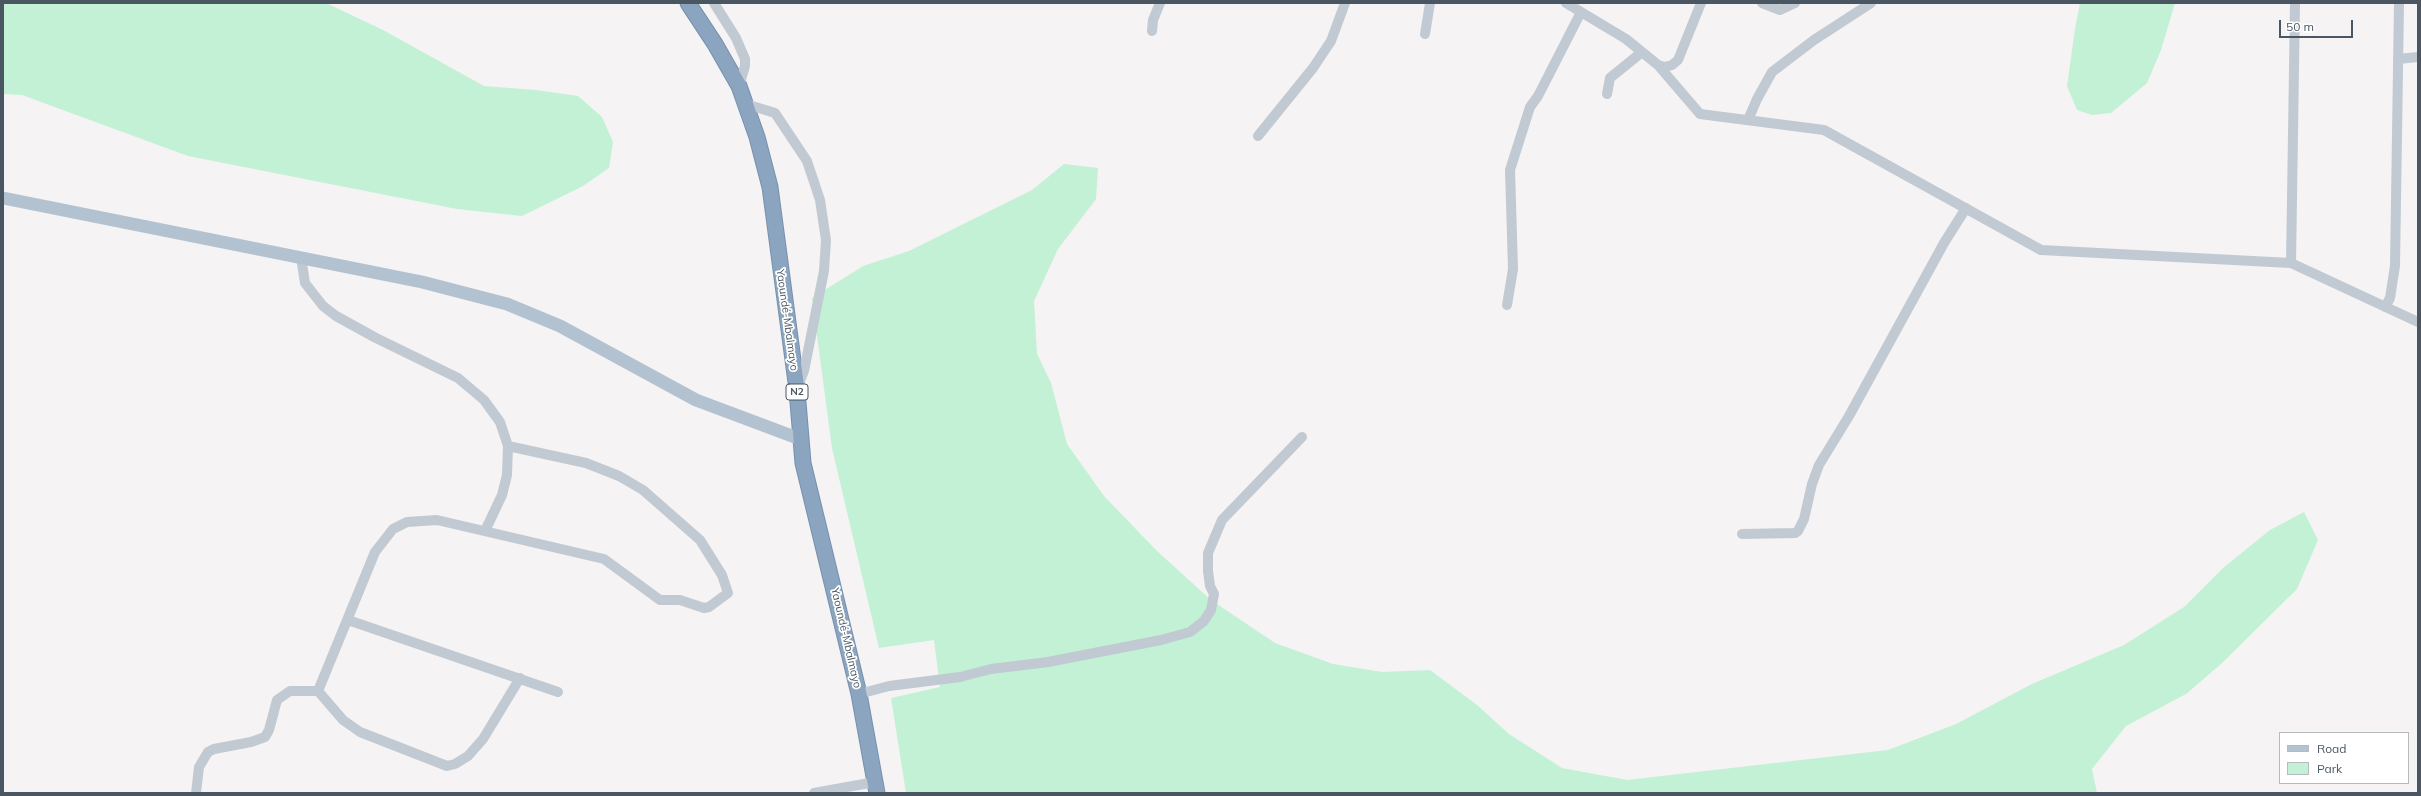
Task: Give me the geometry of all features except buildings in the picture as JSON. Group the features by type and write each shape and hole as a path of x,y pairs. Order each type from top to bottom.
{"highway":[{"name":"Yaoundé-Mbalmayo","path":"688,3 715,44 739,86 746,104 770,187 797,390 800,439 807,487 839,605 859,694 876,787"}],"main road":[{"path":"3,198 301,257 462,291 507,304 560,326 696,400 800,439"}],"street":[{"path":"714,3 736,38 745,58 745,66 739,86"},
{"path":"1152,31 1153,20 1160,3"},
{"path":"1258,136 1313,68 1331,40 1345,3"},
{"path":"1425,34 1430,3"},
{"path":"1566,3 1626,39 1658,65 1700,114 1824,130 2041,250 2291,263 2385,308 2418,322"},
{"path":"1658,65 1672,65 1678,60 1701,3"},
{"path":"1762,3 1780,10 1795,3"},
{"path":"1748,120 1772,72 1814,40 1871,3"},
{"path":"2291,263 2295,3"},
{"path":"2385,308 2390,298 2395,266 2399,3"},
{"path":"1507,305 1513,269 1510,170 1530,107 1538,96 1580,12"},
{"path":"1608,94 1610,78 1642,52"},
{"path":"2398,58 2418,57"},
{"path":"746,104 775,113 807,162 820,200 826,240 824,271 804,371 797,390"},
{"path":"1742,534 1798,531 1804,519 1812,484 1819,465 1849,416 1944,243 1966,208"},
{"path":"301,257 305,283 323,306 347,322 444,370 471,388 500,422 508,446 505,484 484,531"},
{"path":"859,694 888,686 960,677 991,669 1048,662 1161,640 1190,632 1204,621 1211,610 1214,594 1210,586 1208,553 1222,520 1302,437"},
{"path":"318,691 376,552 388,534 400,525 426,519 604,559 660,600 680,600 704,608 709,607 728,593 722,575 700,540 643,490 618,476 586,463 508,446"},
{"path":"348,620 558,692"},
{"path":"318,691 344,720 360,732 447,766 456,764 468,756 483,739 520,678"},
{"path":"196,793 199,767 208,752 214,749 251,742 265,737 269,730 277,700 285,693 318,691"},
{"path":"814,793 876,787"}],"green space":[{"path":"3,3 326,3 383,30 484,86 536,90 578,96 602,117 613,142 609,168 583,186 522,216 457,209 188,156 22,95 3,94"},
{"path":"2080,3 2175,3 2161,50 2147,83 2111,113 2092,115 2077,110 2067,86"},
{"path":"1064,164 1098,168 1096,199 1058,249 1034,301 1037,354 1051,383 1067,444 1104,496 1157,551 1211,600 1275,643 1333,664 1382,672 1430,670 1477,705 1509,734 1562,768 1627,780 1888,750 1956,724 2032,684 2124,645 2184,607 2223,568 2270,530 2304,512 2318,540 2297,589 2221,664 2186,694 2126,726 2092,769 2097,793 906,793 891,698 940,687 934,640 879,648 832,448 812,298 863,266 909,251 1032,190"}]}
